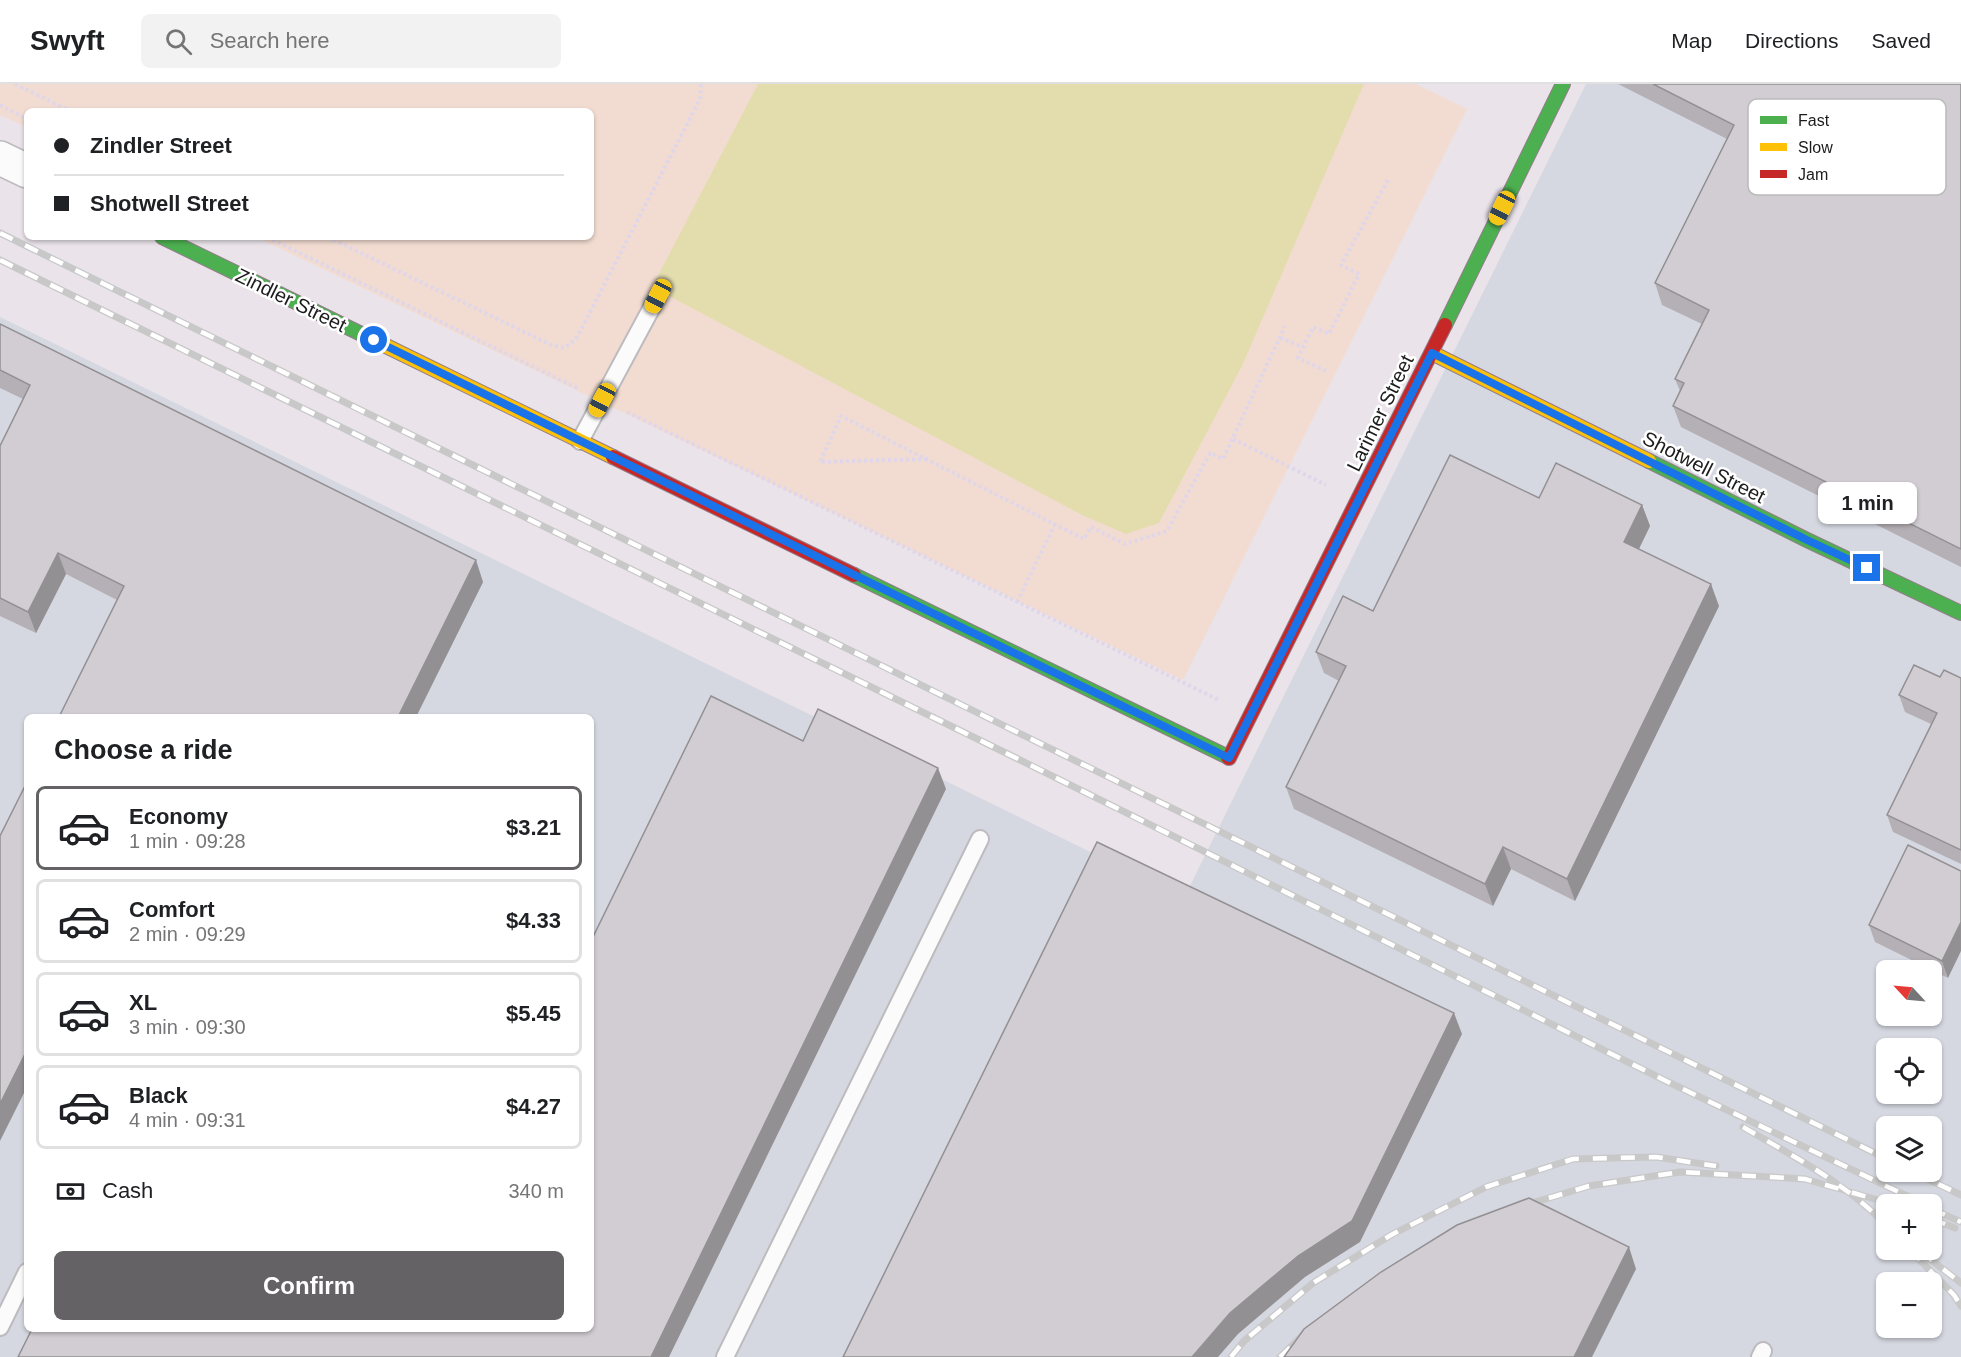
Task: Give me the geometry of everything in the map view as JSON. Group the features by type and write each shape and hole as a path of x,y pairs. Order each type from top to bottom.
{"street":[{"name":"Larimer Street","path":"1229,758 1432,353 1563,84"},
{"path":"0,158 24,170"},
{"name":"Zindler Street","path":"168,240 1229,758"},
{"name":"Shotwell Street","path":"1432,353 1807,540 1961,613"}],"lane":[{"path":"580,441 658,296"},
{"path":"725,1357 980,839"},
{"path":"0,1327 24,1278"}],"path":[{"path":"15,84 64,108"},
{"path":"334,240 551,345 564,348 574,341 581,330 700,99 701,84"},
{"path":"0,105 24,117"},
{"path":"1326,371 1298,358 1313,327 1329,334 1359,274 1341,265 1388,180"},
{"path":"273,240 1251,715"},
{"path":"927,459 820,462 841,416 927,459 1084,539 1091,527 1125,544 1167,531 1210,453 1223,459 1285,326"},
{"path":"1280,338 1303,346"},
{"path":"1233,439 1358,501"},
{"path":"1017,602 1055,524"}],"shaded area":[{"path":"0,84 1416,84 1467,109 1183,680 262,240 594,240 594,108 24,108 24,126 0,115"},
{"path":"758,84 1364,84 1242,366 1159,523 1126,534 1084,516 652,287"},
{"path":"1586,84 1961,84 1961,1357 0,1357 0,317 1184,898"}],"building":[{"path":"1653,84 1961,84 1961,549 1673,406 1684,383 1675,379 1709,310 1655,283 1734,125"},
{"path":"0,324 476,560 399,714 60,714 124,586 58,553 28,612 0,598 0,446 30,385 0,370"},
{"path":"1450,455 1539,498 1556,463 1642,505 1624,542 1711,584 1567,879 1503,847 1485,884 1286,787 1346,666 1316,652 1343,596 1373,611"},
{"path":"1914,665 1940,677 1944,670 1961,678 1961,850 1887,815 1937,713 1899,695"},
{"path":"711,696 803,741 818,709 938,768 651,1357 18,1357 30,1332 594,1332 594,935"},
{"path":"24,788 24,1056 0,1104 0,836"},
{"path":"1097,842 1454,1013 1352,1221 1298,1256 1230,1313 1192,1357 843,1357"},
{"path":"1908,845 1961,871 1961,922 1942,961 1869,925"},
{"path":"1529,1198 1629,1247 1574,1357 1284,1357 1304,1329 1381,1272 1457,1225"}],"railway":[{"path":"0,233 1876,1154"},
{"path":"0,260 1010,755 1660,1078 1903,1194"},
{"path":"1743,1127 1837,1184 1876,1216"},
{"path":"1231,1357 1244,1341 1313,1283 1391,1235 1486,1187 1573,1159 1656,1157 1716,1166"},
{"path":"1522,1206 1589,1186 1680,1172 1805,1179 1876,1199"},
{"path":"1934,1182 1961,1195"},
{"path":"1942,1213 1961,1222"},
{"path":"1942,1223 1955,1228"},
{"path":"1920,1260 1954,1295 1961,1306"},
{"path":"1931,1260 1961,1283"},
{"path":"1280,1357 1304,1334"}],"traffic: fast":[{"path":"1445,325 1563,84"},
{"path":"168,240 384,345"},
{"path":"1649,461 1807,540 1961,613"},
{"path":"854,575 1228,757"}],"traffic: slow":[{"path":"384,345 613,457"},
{"path":"1432,353 1649,461"}],"traffic: jam":[{"path":"1228,757 1445,325"},
{"path":"613,457 854,575"}],"route":[{"path":"374,340 1229,758 1432,353 1867,568"}]}
